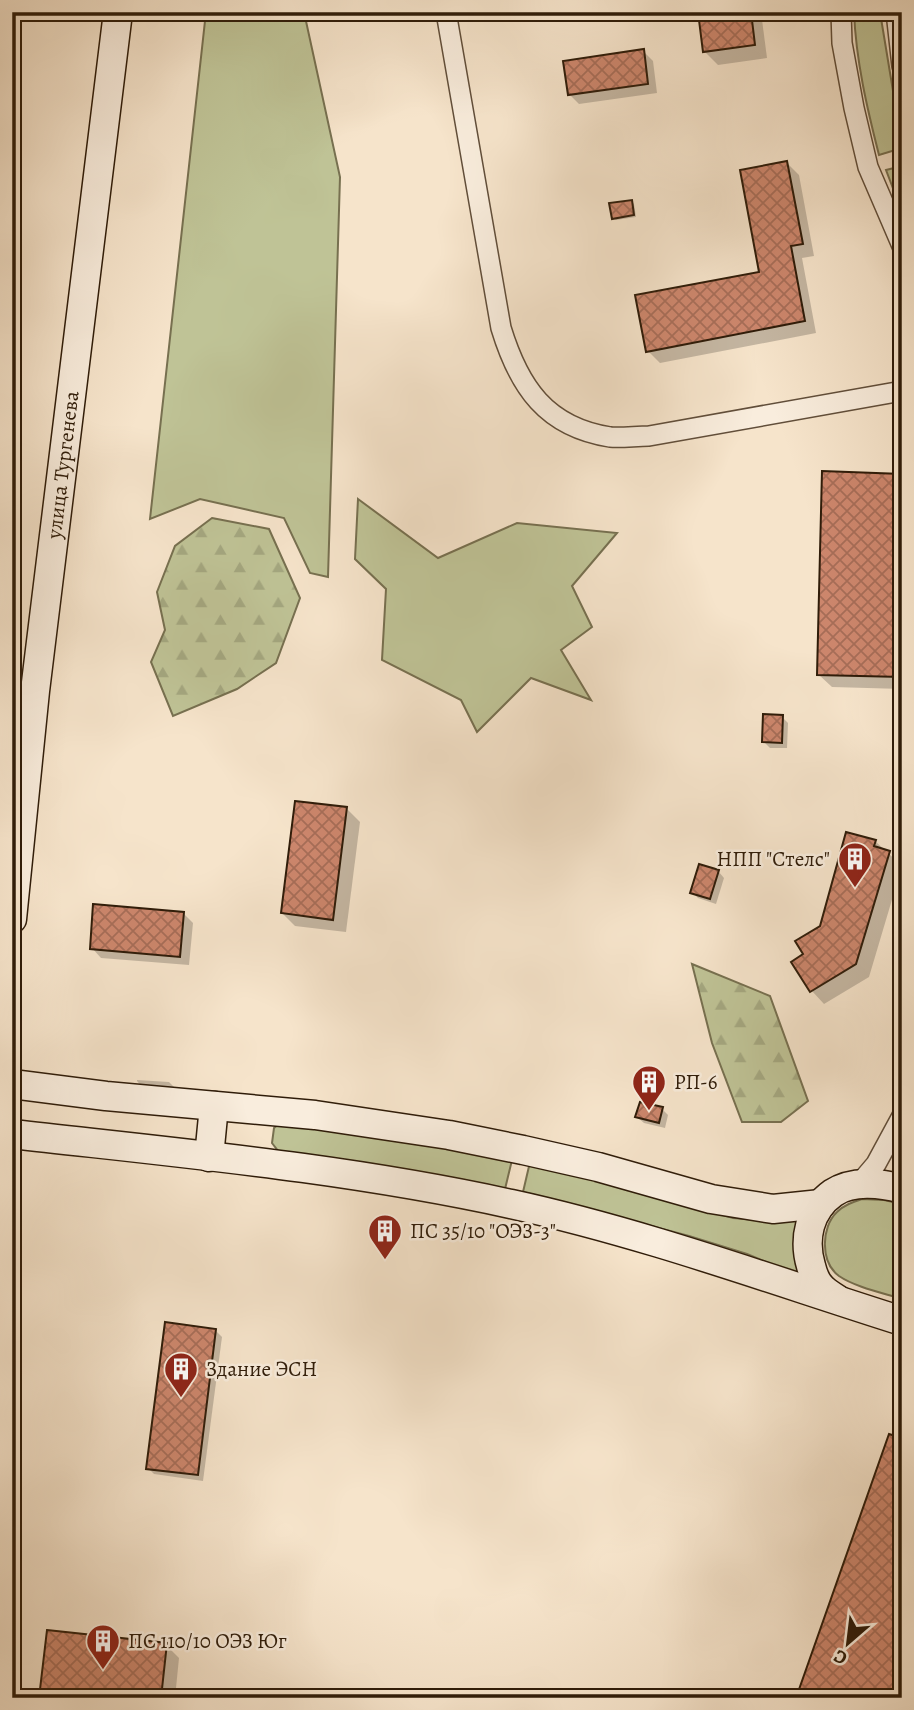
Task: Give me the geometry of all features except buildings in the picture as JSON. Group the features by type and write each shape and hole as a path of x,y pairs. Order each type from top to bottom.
{"street":[{"name":"улица Тургенева","path":"12,919 35,691 118,12"},
{"path":"446,12 501,328 517,371 532,396 562,421 584,431 612,437 649,436 902,391"},
{"path":"841,12 842,43 868,167 902,246"},
{"path":"897,12 902,66"},
{"path":"12,1084 106,1096 315,1115 449,1135 598,1167 711,1199 773,1209 821,1204"},
{"path":"209,1157 214,1106"},
{"path":"859,1184 876,1164 902,1116"},
{"path":"12,1135 209,1157 418,1185 512,1204 690,1251 902,1321"},
{"path":"842,1302 821,1288 814,1275 806,1242 809,1226 821,1204 834,1192 859,1184 888,1185 902,1189"}],"green space":[{"path":"206,12 304,12 340,177 328,577 310,573 284,518 200,499 150,519"},
{"path":"854,12 880,12 895,103 902,128 902,148 879,155 866,102"},
{"path":"902,166 902,212 886,170"},
{"path":"358,499 438,558 517,523 617,533 572,586 592,627 561,650 591,700 531,678 477,732 461,700 382,660 386,589 355,559"},
{"path":"212,518 269,529 300,598 276,663 237,689 173,716 151,662 165,630 157,592 175,546"},
{"path":"692,964 770,996 808,1101 781,1122 742,1122 712,1043"},
{"path":"280,1123 426,1143 512,1160 505,1189 279,1152 272,1143 274,1128"},
{"path":"530,1162 733,1218 798,1220 800,1276 747,1254 689,1236 523,1192"},
{"path":"862,1199 902,1204 902,1299 846,1280 833,1270 828,1262 825,1244 832,1218 843,1207"}],"place":[{"name":"НПП \"Стелс\"","path":"855,889"},
{"name":"РП-6","path":"649,1112"},
{"name":"ПС 35/10 \"ОЭЗ-3\"","path":"385,1261"},
{"name":"Здание ЭСН","path":"181,1399"},
{"name":"ПС 110/10 ОЭЗ Юг","path":"103,1671"}]}
